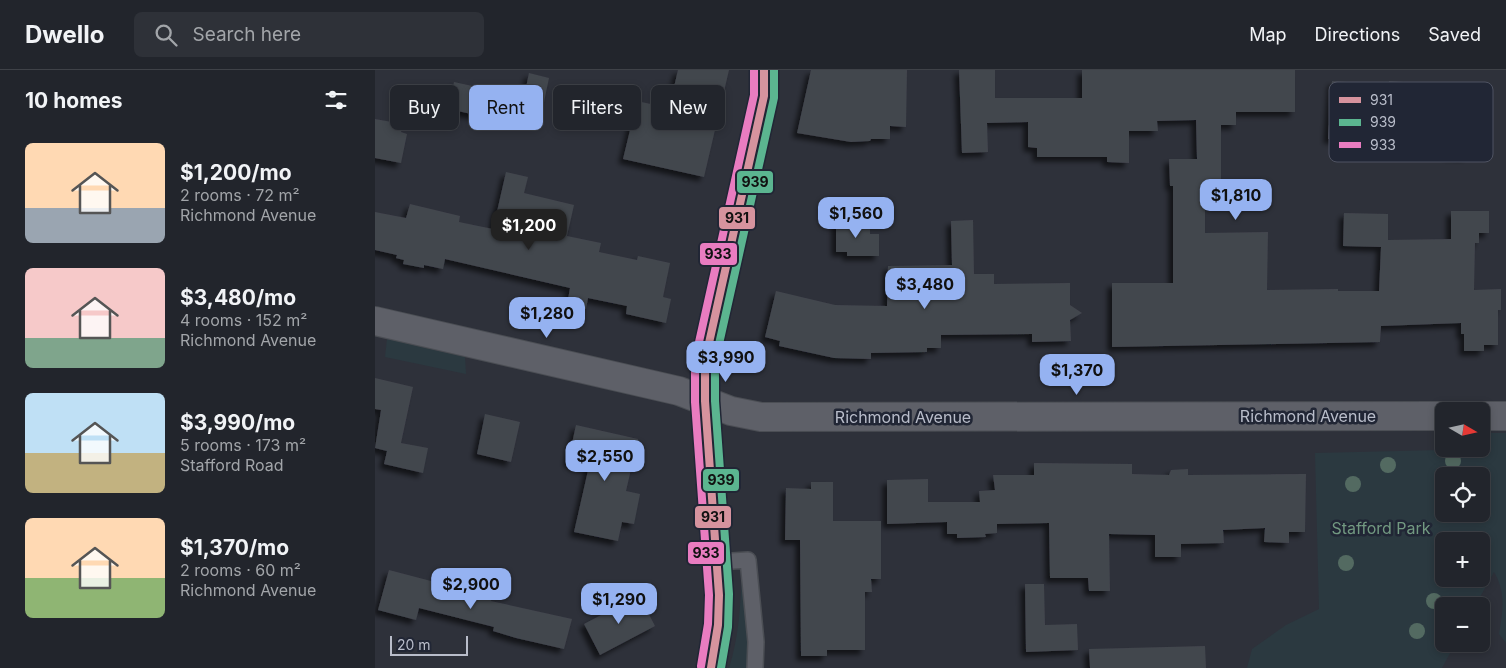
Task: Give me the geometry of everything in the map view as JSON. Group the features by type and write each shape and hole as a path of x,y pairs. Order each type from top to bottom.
{"street":[{"path":"711,668 718,625 717,562 705,401 705,361 764,83 777,70"},
{"name":"Richmond Avenue","path":"375,321 679,390 745,415 761,417 1435,416"},
{"path":"1490,416 1506,416"}],"lane":[{"path":"717,562 748,560 757,642 755,668"}],"green space":[{"path":"387,339 465,357 466,374 385,357"},
{"name":"Stafford Park","path":"1490,433 1506,433 1506,643 1499,634 1502,594 1494,572 1490,579 1490,532 1435,532 1435,587 1486,587 1480,597 1435,597 1435,652 1451,652 1442,668 1247,668 1252,649 1286,625 1319,609 1315,453 1435,450 1435,458 1490,458"},
{"path":"745,575 752,650 749,668 729,668 737,634 742,576"}],"building":[{"path":"678,70 729,70 725,87 725,85 674,85"},
{"path":"811,70 907,70 906,127 890,126 890,139 871,139 870,141 851,142 797,133"},
{"path":"959,70 995,70 995,98 1082,98 1082,70 1295,70 1295,112 1236,112 1236,125 1221,125 1221,185 1205,186 1205,233 1268,232 1267,290 1338,289 1338,291 1379,291 1381,247 1343,246 1344,213 1388,214 1388,240 1451,239 1451,211 1489,211 1489,233 1479,233 1479,243 1475,243 1474,290 1501,289 1501,310 1498,310 1498,345 1484,345 1484,351 1464,351 1464,334 1461,334 1461,323 1381,326 1380,342 1112,347 1112,283 1173,283 1173,186 1170,186 1169,159 1197,159 1196,120 1157,121 1158,131 1129,131 1129,163 1107,162 1107,157 1037,157 1037,148 1028,147 1028,122 987,123 988,152 962,153"},
{"path":"529,73 549,78 544,102 543,85 526,85"},
{"path":"454,82 469,85 469,114 459,111 459,85 453,85"},
{"path":"641,102 651,104 651,130 715,130 704,177 623,159 630,130 641,130"},
{"path":"375,119 390,122 390,130 402,130 401,132 407,134 401,163 375,158"},
{"path":"506,172 528,177 524,193 574,205 567,236 601,243 599,252 637,260 638,256 670,263 663,297 671,299 666,323 626,314 627,306 588,298 586,309 567,305 570,288 445,259 443,269 424,265 424,268 403,264 404,260 396,258 397,255 375,250 375,212 406,218 410,204 460,216 459,222 493,229"},
{"path":"862,218 862,227 870,227 870,234 879,234 879,256 847,256 847,252 836,252 836,219"},
{"path":"973,220 974,274 994,274 994,284 1070,283 1070,305 1082,313 1070,320 1071,341 1032,342 1032,334 941,335 941,348 927,348 927,352 871,353 871,359 834,358 779,346 780,341 765,337 776,291 835,305 887,306 888,266 952,265 951,221"},
{"path":"375,378 413,387 401,443 428,448 423,473 384,464 387,451 375,448 381,410 375,409"},
{"path":"485,414 520,422 511,462 477,454"},
{"path":"576,425 638,439 626,491 640,494 634,524 622,522 618,541 574,532 589,466 568,462"},
{"path":"1034,463 1132,464 1132,474 1169,475 1171,470 1188,469 1188,475 1306,474 1305,532 1289,532 1289,543 1264,542 1265,528 1223,530 1224,543 1181,544 1181,557 1155,557 1155,535 1109,534 1110,591 1089,591 1088,578 1050,578 1049,523 997,524 997,533 985,534 986,537 957,538 957,534 947,534 947,522 887,524 887,480 928,479 928,502 980,502 979,491 995,490 993,475 1034,475"},
{"path":"811,482 833,482 833,521 881,521 881,579 871,579 872,592 865,592 865,650 827,650 827,656 801,656 800,540 785,540 786,488 811,489"},
{"path":"389,570 492,597 491,601 572,619 564,649 516,638 493,631 494,627 419,608 416,620 378,610"},
{"path":"1025,584 1044,584 1045,625 1077,624 1078,650 1026,652"},
{"path":"639,595 655,626 600,655 584,624"},
{"path":"1205,646 1206,668 1090,668 1089,649"}],"transit line":[{"name":"933","path":"701,666 708,624 709,595 695,402 695,360 754,95 754,70"},
{"name":"931","path":"711,668 718,625 719,595 705,401 705,361 764,96 764,70"},
{"name":"939","path":"721,668 728,627 729,594 715,401 715,362 774,98 774,70"}]}
